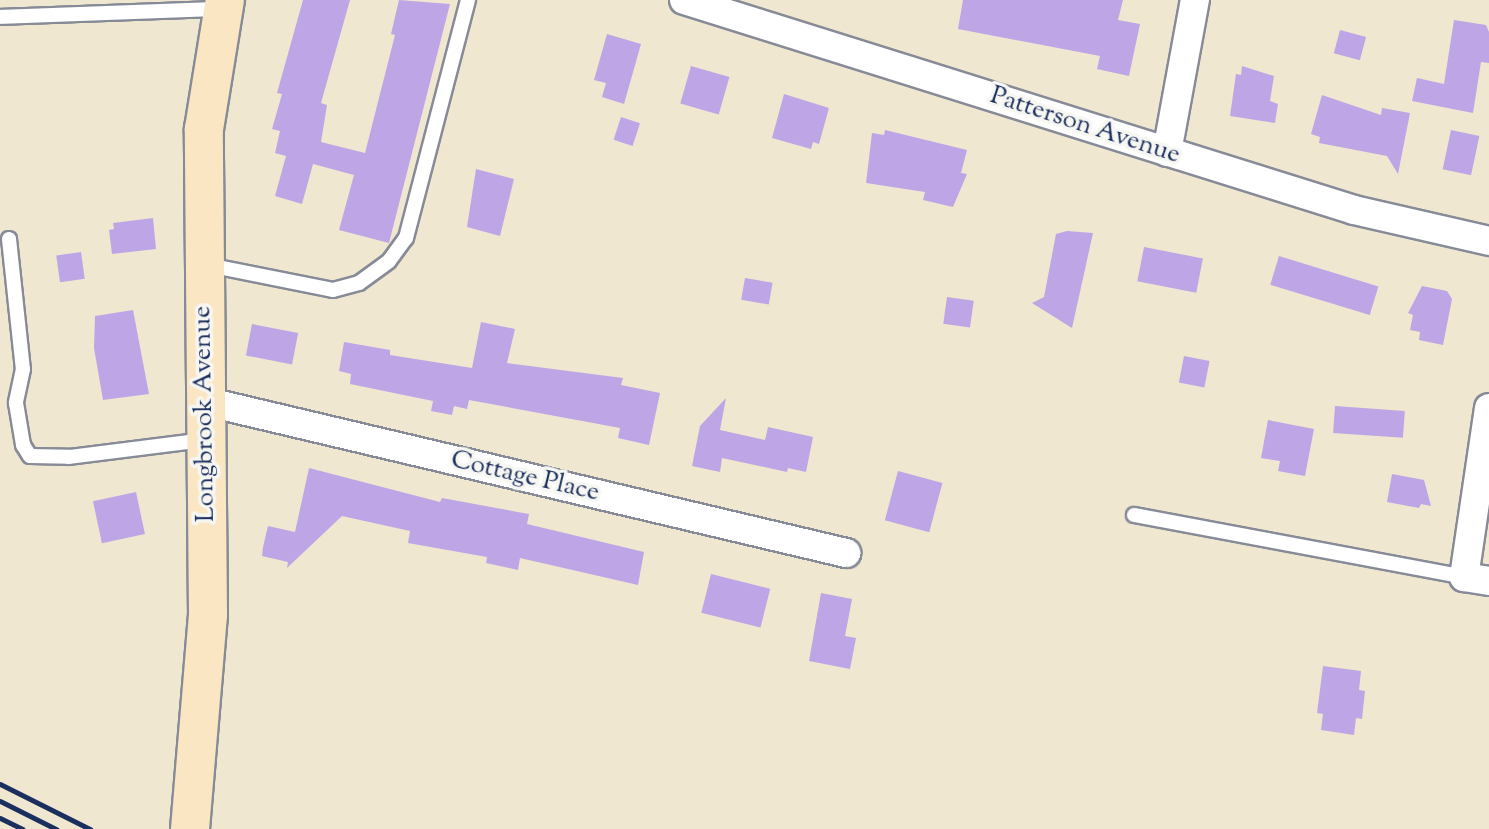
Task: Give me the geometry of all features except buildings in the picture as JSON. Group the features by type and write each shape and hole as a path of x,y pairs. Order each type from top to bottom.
{"street":[{"name":"Patterson Avenue","path":"684,0 1354,210 1489,241"},
{"path":"1167,152 1195,0"},
{"name":"Longbrook Avenue","path":"190,829 207,658 204,129 224,5"},
{"name":"Cottage Place","path":"204,401 846,553"},
{"path":"1477,579 1489,408"}],"lane":[{"path":"203,264 333,290 359,283 389,261 406,238 468,0"},
{"path":"0,17 224,5"},
{"path":"9,239 23,369 16,403 23,445 30,456 69,457 204,440"},
{"path":"1134,515 1477,579"}],"railway":[{"path":"0,784 90,829"},
{"path":"0,801 56,829"},
{"path":"0,818 23,829"}]}
